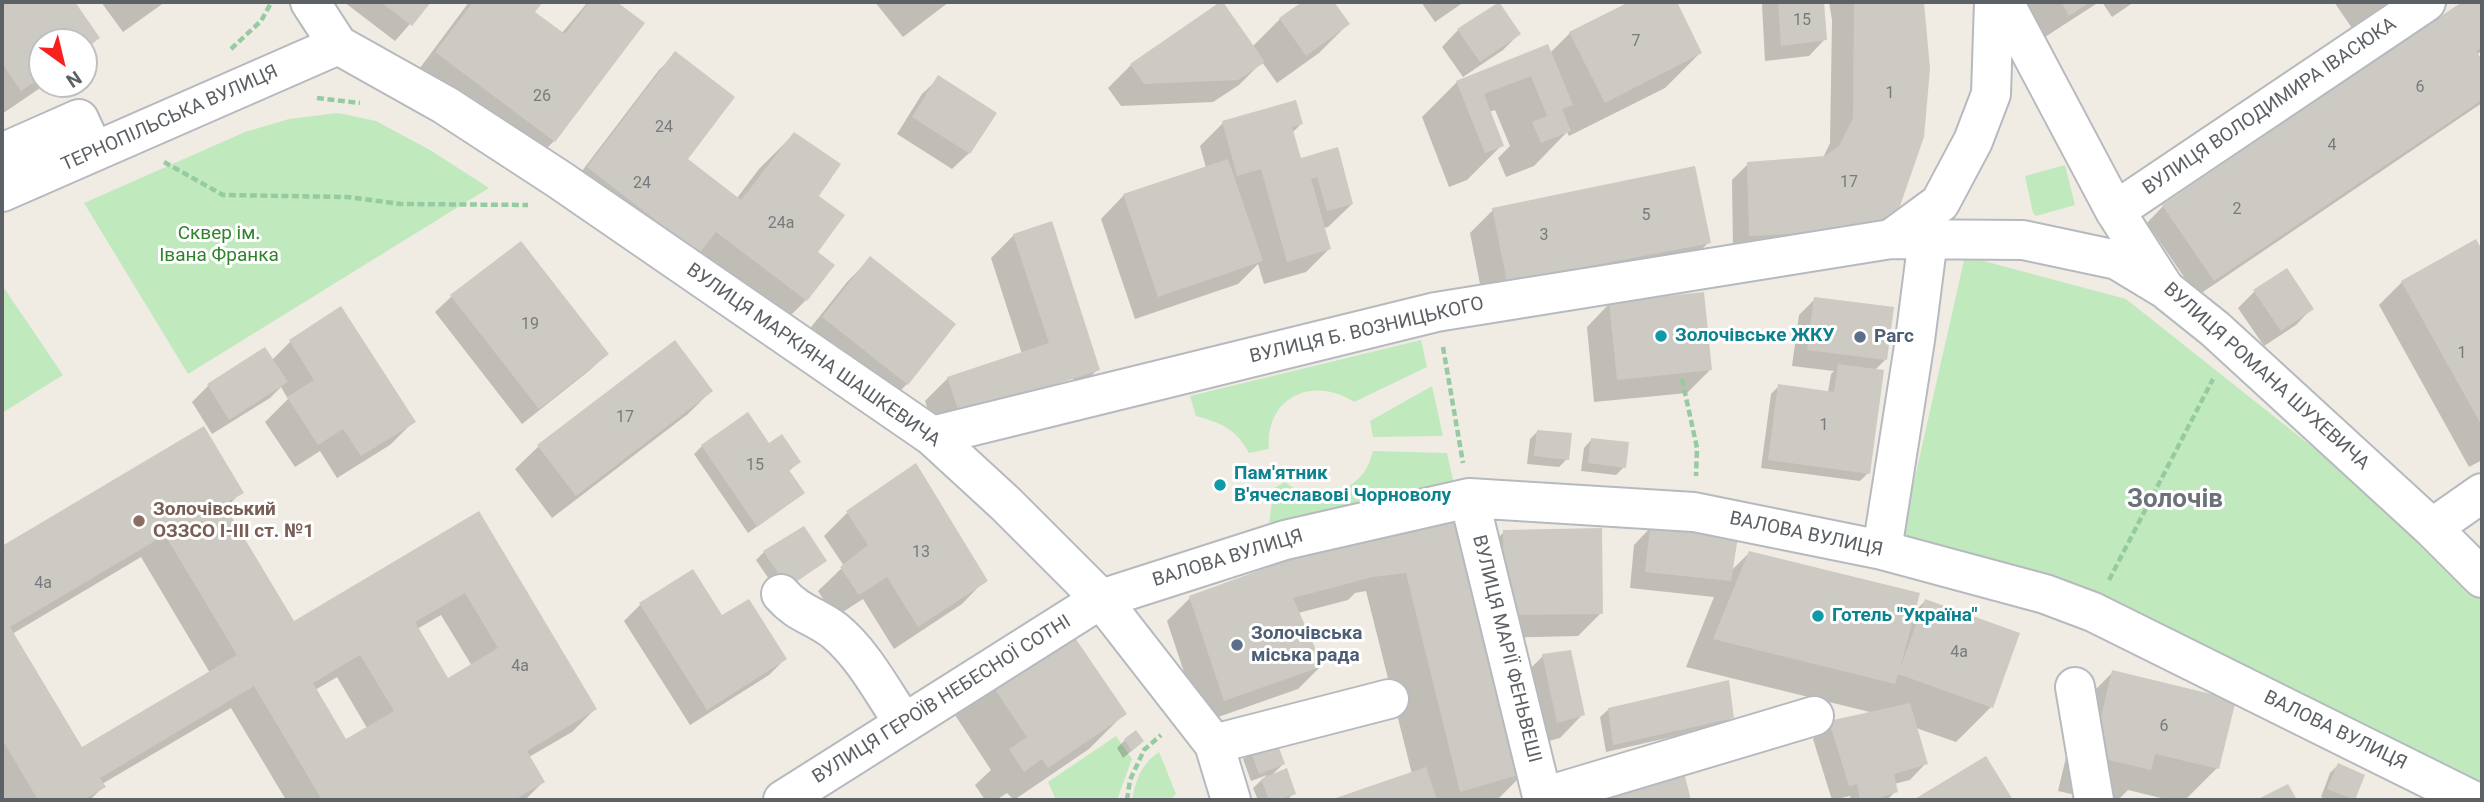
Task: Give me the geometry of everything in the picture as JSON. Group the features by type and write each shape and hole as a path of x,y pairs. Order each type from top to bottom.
{"street":[{"name":"ВУЛИЦЯ МАРКІЯНА ШАШКЕВИЧА","path":"310,2 338,45 444,105 560,180 932,436 1006,504 1101,599 1213,744 1231,800"},
{"name":"ВУЛИЦЯ Б. ВОЗНИЦЬКОГО","path":"1910,239 1940,203 1973,141 1991,94 1994,2"},
{"name":"ВУЛИЦЯ РОМАНА ШУХЕВИЧА","path":"2004,2 2115,211 2165,289 2232,344 2432,528 2482,578"},
{"name":"ВУЛИЦЯ ВОЛОДИМИРА ІВАСЮКА","path":"2115,211 2426,2"},
{"name":"ТЕРНОПІЛЬСЬКА ВУЛИЦЯ","path":"2,192 338,45"},
{"path":"2,153 79,119 94,152"},
{"name":"ВУЛИЦЯ Б. ВОЗНИЦЬКОГО","path":"932,436 1436,312 1910,239 2023,240 2117,260 2165,289"},
{"path":"1882,550 1915,340 1910,239"},
{"path":"2432,528 2482,493"},
{"name":"ВАЛОВА ВУЛИЦЯ","path":"1101,599 1285,540 1469,498 1694,512 1882,550 2046,594 2092,612 2472,800"},
{"name":"ВУЛИЦЯ МАРІЇ ФЕНЬВЕШІ","path":"1469,498 1543,799"},
{"path":"781,594 796,610 834,630 859,657 904,723"},
{"name":"ВУЛИЦЯ ГЕРОЇВ НЕБЕСНОЇ СОТНІ","path":"783,800 1101,599"},
{"path":"2075,687 2094,800"},
{"path":"1213,744 1389,699"},
{"path":"1543,799 1814,716"}],"path":[{"path":"316,97 362,103"},
{"path":"154,157 223,195 348,197 401,204 541,205"},
{"path":"2092,612 2232,344"},
{"path":"1446,362 1469,498"},
{"path":"1682,379 1697,448"},
{"path":"1127,800 1130,780 1144,750 1187,710"}],"green space":[{"name":"Сквер ім. Івана Франка","path":"338,113 376,121 430,150 489,188 188,374 84,203 245,132 289,119"},
{"path":"2065,165 2075,205 2036,216 2025,176"},
{"path":"1965,256 2126,299 2431,541 2482,593 2482,790 1901,539"},
{"path":"2,285 63,375 2,413"},
{"path":"1421,340 1427,367 1354,402 1338,394 1322,391 1294,396 1275,416 1270,431 1269,449 1249,453 1233,432 1196,416 1190,396"},
{"path":"1432,386 1443,436 1373,437 1370,421"},
{"path":"1373,451 1447,453 1454,484 1269,523 1274,488 1285,482 1306,492 1318,494 1341,490 1360,477"},
{"path":"1116,736 1132,759 1117,800 1056,800 1048,782"},
{"path":"1159,752 1176,794 1170,800 1132,800 1140,773"}],"building":[{"path":"2,2 75,2 93,28 28,28 28,86 21,91 4,66 2,68"},
{"path":"381,2 431,2 412,26"},
{"path":"473,2 543,2 535,12 565,34 589,2 617,2 645,23 555,142 435,52"},
{"path":"1223,2 1265,62 1238,80 1144,84 1130,64"},
{"path":"1302,2 1334,2 1350,24 1306,56 1279,18"},
{"path":"1499,2 1521,34 1480,62 1457,29"},
{"path":"1629,2 1677,2 1702,53 1605,103 1569,32"},
{"path":"1778,2 1824,2 1827,40 1781,46"},
{"path":"1854,2 1924,2 1930,69 1924,137 1900,206 1875,226 1828,232 1749,236 1747,162 1825,156 1839,146 1853,118"},
{"path":"2061,2 2090,2 2069,16"},
{"path":"2462,2 2482,2 2482,47 2476,51 2482,60 2482,100 2214,281 2162,205"},
{"path":"1548,44 1573,105 1562,109 1571,131 1541,143 1532,122 1547,116 1531,76 1484,94 1504,146 1485,153 1456,81"},
{"path":"675,51 735,97 688,159 741,200 794,132 841,164 819,196 845,215 818,252 835,265 807,301 716,232 699,254 587,167"},
{"path":"938,75 997,113 970,154 912,117"},
{"path":"1296,100 1303,124 1292,127 1301,158 1338,147 1353,204 1327,211 1317,177 1311,179 1331,249 1287,262 1261,169 1237,176 1222,121"},
{"path":"1228,159 1263,261 1158,297 1123,194"},
{"path":"1695,166 1711,243 1507,282 1492,208"},
{"path":"1052,221 1100,370 960,415 947,377 1049,343 1013,234"},
{"path":"2476,239 2482,250 2482,426 2401,281"},
{"path":"521,241 609,354 539,409 450,295"},
{"path":"870,256 956,324 908,385 822,317"},
{"path":"2287,268 2314,309 2281,331 2253,290"},
{"name":"Золочівське ЖКУ","path":"1704,292 1712,370 1617,380 1609,302"},
{"path":"1814,297 1894,307 1887,360 1807,350"},
{"path":"341,306 416,422 361,456 343,429 318,445 287,397 314,380 289,340"},
{"path":"675,340 713,391 576,496 537,445"},
{"path":"265,347 288,382 229,420 207,384"},
{"path":"1838,364 1884,370 1870,474 1768,460 1778,384 1834,392"},
{"path":"748,412 769,443 782,434 801,462 789,470 805,493 757,527 701,445"},
{"path":"204,426 244,493 224,504 294,621 479,511 597,709 527,751 545,782 514,800 322,800 254,686 100,778 106,787 83,800 38,800 2,739 2,546","holes":["165,535 237,655 82,747 10,627","465,593 498,648 448,678 415,622","360,655 394,711 346,739 313,683"]},
{"path":"1537,430 1572,433 1569,460 1534,456"},
{"path":"1591,438 1629,442 1626,468 1588,463"},
{"path":"916,463 988,581 918,627 887,577 859,595 840,567 868,545 846,511"},
{"path":"1461,509 1528,772 1460,792 1406,573 1373,577 1293,598 1323,666 1224,701 1189,596 1356,535"},
{"path":"804,526 827,561 788,587 763,551"},
{"path":"1650,527 1738,537 1731,581 1645,572"},
{"path":"1602,528 1603,614 1504,615 1503,530"},
{"name":"Готель \"Україна\"","path":"1749,551 1920,593 1900,669 1925,599 2020,633 1993,708 1898,674 1895,684 1713,639"},
{"path":"693,569 722,615 749,599 787,659 707,710 639,603"},
{"path":"1067,626 1127,714 1048,768 1042,759 1024,772 1009,749 1027,737 988,679"},
{"path":"1571,650 1585,715 1557,723 1542,654"},
{"path":"2112,670 2236,700 2219,769 2155,754 2151,770 2092,756"},
{"path":"1729,680 1734,718 1613,745 1608,708"},
{"path":"1910,703 1928,764 1894,774 1898,792 1873,800 1860,800 1857,784 1849,786 1829,721"},
{"path":"1136,730 1144,741 1132,751 1124,739"},
{"path":"1276,740 1285,764 1259,774 1250,749"},
{"path":"1986,756 2013,800 1913,800"},
{"path":"2338,763 2365,775 2355,800 2327,789"},
{"path":"1426,767 1437,800 1330,800"},
{"path":"1287,768 1296,794 1269,800 1261,779"},
{"path":"1684,773 1691,800 1584,800"},
{"path":"2288,784 2297,800 2256,800"}],"place":[{"name":"Золочівське ЖКУ","path":"1661,336"},
{"name":"Рагс","path":"1860,337"},
{"name":"Пам'ятник В'ячеславові Чорноволу","path":"1220,485"},
{"name":"Золочівський ОЗЗСО І-ІІІ ст. №1","path":"139,521"},
{"name":"Готель \"Україна\"","path":"1818,616"},
{"name":"Золочівська міська рада","path":"1237,645"}],"district":[{"name":"Золочів","path":"2175,500"}]}
